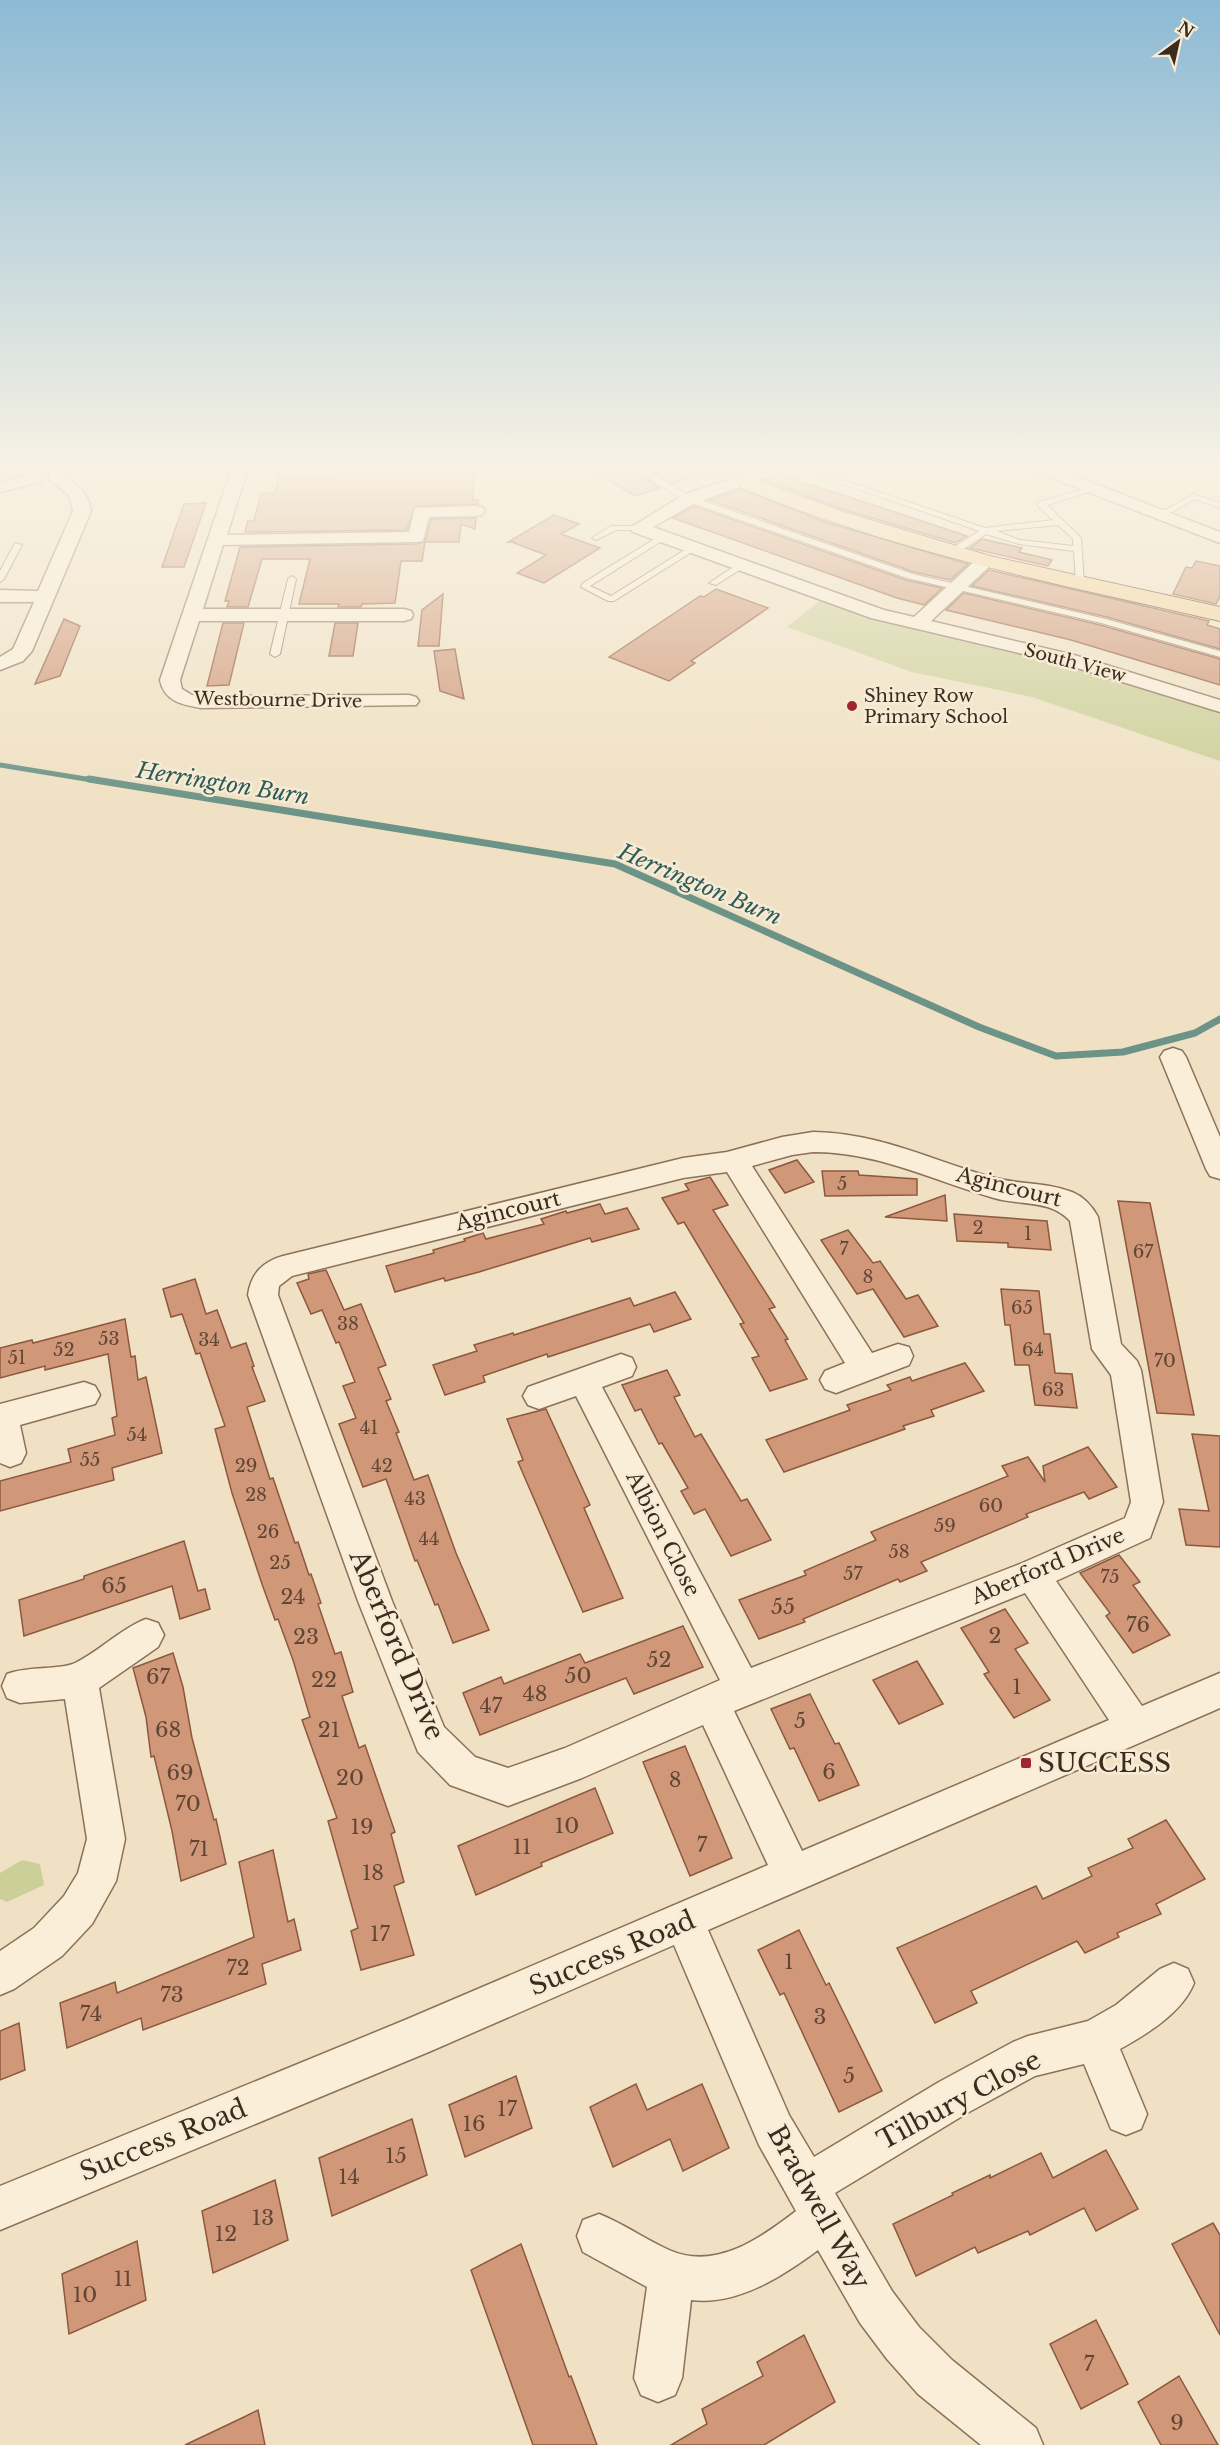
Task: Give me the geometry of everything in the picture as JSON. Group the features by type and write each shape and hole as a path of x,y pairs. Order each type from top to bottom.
{"main road":[{"path":"1060,579 1220,614"}],"street":[{"path":"0,664 16,657 22,651 53,579"},
{"name":"Westbourne Drive","path":"204,579 170,680 170,689 176,695 188,700 219,703 409,701"},
{"name":"South View","path":"780,579 878,614 1067,660 1220,706"},
{"path":"917,624 967,579"},
{"path":"0,596 45,597"},
{"path":"192,615 404,615"},
{"path":"1173,1057 1220,1169"},
{"name":"Agincourt","path":"284,1267 684,1168 734,1161 786,1144 816,1142 874,1148 908,1156 961,1178 999,1189 1062,1197 1075,1206"},
{"path":"734,1161 865,1369"},
{"name":"Aberford Drive","path":"284,1267 265,1281 263,1295 375,1601 431,1739 463,1772 508,1787 569,1765 727,1696 1032,1575 1138,1528 1147,1503 1126,1370 1107,1349 1084,1217 1075,1206"},
{"path":"836,1380 898,1356"},
{"path":"539,1396 621,1367"},
{"name":"Albion Close","path":"583,1380 727,1696"},
{"path":"10,1453 1,1417 84,1395"},
{"path":"1032,1575 1135,1727"},
{"path":"20,1686 80,1680 146,1635"},
{"path":"0,1975 48,1942 78,1910 96,1881 106,1839 80,1680"},
{"name":"Success Road","path":"0,2208 416,2036 1220,1690"},
{"path":"727,1696 793,1875"},
{"name":"Bradwell Way","path":"684,1922 774,2130 876,2307 903,2343 935,2377 1019,2445"},
{"name":"Tilbury Close","path":"672,2274 705,2278 732,2276 761,2264 815,2202 954,2097 1028,2057 1095,2040 1131,2020 1174,1983"},
{"path":"1095,2040 1126,2114"},
{"path":"599,2236 672,2274 658,2378"}],"lane":[{"path":"275,654 292,579"},
{"path":"595,579 585,587 611,599 643,579"},
{"path":"713,583 719,579"},
{"path":"922,579 1103,621 1220,654"},
{"path":"1080,579 1080,584"}],"green space":[{"path":"822,599 923,632 1077,668 1220,712 1220,761 1032,697 912,672 787,627"},
{"path":"22,1860 40,1864 44,1885 7,1902 0,1899 0,1873"}],"building":[{"path":"231,579 256,579 248,607 227,607 229,601 225,601"},
{"path":"305,579 398,579 395,603 362,604 361,607 338,607 339,604 299,604"},
{"path":"533,579 550,579 544,583"},
{"path":"844,579 903,579 942,588 924,605"},
{"path":"979,579 1028,579 1209,621 1207,625 1220,629 1220,649 1107,617 972,586"},
{"path":"1180,579 1220,579 1220,596 1216,604 1173,594"},
{"path":"716,589 768,608 691,661 695,663 669,681 609,657 700,596 704,597"},
{"path":"964,593 1100,625 1220,659 1220,685 1071,640 946,610"},
{"path":"443,594 439,646 418,646 422,610"},
{"path":"64,619 80,626 60,676 35,684"},
{"path":"223,623 244,623 229,685 207,686"},
{"path":"335,623 358,623 353,656 329,656"},
{"path":"455,649 464,699 440,691 434,651"},
{"path":"797,1160 814,1182 785,1193 769,1170"},
{"path":"822,1171 858,1171 859,1175 917,1179 917,1195 825,1196"},
{"path":"710,1177 728,1205 713,1210 775,1307 769,1309 788,1339 785,1340 807,1379 770,1391 752,1358 759,1356 740,1324 744,1323 684,1222 678,1224 662,1198 689,1190 685,1184"},
{"path":"945,1195 947,1221 885,1217"},
{"path":"1118,1201 1150,1203 1194,1415 1157,1413"},
{"path":"600,1204 605,1214 627,1208 639,1229 592,1242 590,1238 479,1272 445,1281 444,1278 395,1292 386,1266 434,1253 433,1250 483,1233 486,1239 544,1224 541,1219 566,1211 567,1213"},
{"path":"954,1214 1047,1221 1051,1250 1008,1247 1008,1243 957,1241"},
{"path":"848,1230 873,1263 880,1261 906,1299 918,1295 938,1326 904,1337 873,1289 857,1294 821,1240"},
{"path":"326,1270 344,1310 361,1304 386,1365 378,1368 391,1399 386,1401 399,1432 396,1433 414,1480 428,1475 456,1553 489,1630 453,1643 438,1604 435,1605 417,1560 415,1561 386,1479 363,1487 339,1424 356,1418 343,1386 355,1382 339,1342 336,1343 322,1310 311,1314 297,1283 309,1279 308,1274"},
{"path":"195,1279 206,1314 217,1310 231,1348 246,1343 265,1401 247,1407 270,1479 273,1478 295,1543 298,1542 309,1575 311,1574 321,1603 318,1604 335,1654 341,1652 353,1692 342,1696 359,1748 365,1745 395,1832 391,1834 404,1882 394,1886 414,1955 361,1970 351,1931 358,1928 328,1821 337,1818 302,1720 310,1717 293,1660 278,1619 275,1620 232,1493 215,1429 225,1426 200,1353 196,1354 182,1314 171,1317 163,1289"},
{"path":"1001,1289 1039,1291 1044,1334 1050,1334 1055,1373 1072,1374 1077,1408 1035,1405 1029,1365 1015,1365 1010,1325 1005,1325"},
{"path":"675,1292 691,1319 654,1332 650,1324 548,1357 547,1354 483,1376 485,1382 445,1395 433,1365 477,1351 474,1345 513,1333 514,1335 630,1298 634,1306"},
{"path":"125,1319 131,1357 135,1356 138,1380 146,1377 162,1453 112,1468 114,1480 0,1511 0,1481 71,1462 68,1449 115,1435 112,1418 117,1416 108,1354 45,1370 45,1366 0,1378 0,1348 32,1340 33,1343"},
{"path":"965,1363 984,1391 931,1410 934,1416 903,1426 905,1429 784,1472 766,1440 850,1410 847,1405 891,1390 887,1385 910,1377 912,1381"},
{"path":"667,1370 680,1395 674,1397 695,1437 701,1434 741,1501 747,1499 771,1540 731,1556 705,1509 694,1514 681,1491 688,1488 662,1443 659,1444 641,1409 635,1411 622,1385"},
{"path":"546,1409 590,1505 584,1508 623,1598 583,1612 518,1462 523,1460 507,1419"},
{"path":"1192,1434 1220,1436 1220,1547 1186,1545 1179,1509 1209,1511"},
{"path":"1088,1447 1117,1487 1089,1499 1084,1492 1026,1514 1028,1517 921,1562 927,1571 900,1582 898,1579 803,1619 805,1622 759,1639 739,1600 806,1575 804,1571 876,1540 871,1532 1008,1476 1002,1466 1028,1457 1045,1482 1043,1466"},
{"path":"184,1541 198,1591 205,1589 210,1609 180,1619 172,1586 24,1636 19,1600 84,1579 84,1576"},
{"path":"1119,1555 1140,1582 1133,1585 1170,1635 1133,1653 1106,1616 1110,1613 1080,1573"},
{"path":"1005,1609 1028,1643 1015,1649 1050,1700 1014,1718 984,1674 989,1672 961,1628"},
{"path":"683,1626 703,1667 634,1694 626,1678 480,1735 463,1693 501,1677 504,1684 580,1654 585,1663"},
{"path":"173,1653 183,1687 192,1738 214,1820 216,1819 226,1864 181,1881 172,1831 154,1756 151,1757 146,1717 133,1668"},
{"path":"917,1661 943,1704 899,1724 873,1680"},
{"path":"810,1694 835,1744 839,1743 859,1785 819,1801 794,1748 790,1749 771,1709"},
{"path":"685,1746 732,1858 690,1876 643,1762"},
{"path":"595,1788 613,1833 541,1863 542,1866 476,1895 458,1846"},
{"path":"1166,1820 1205,1879 1156,1904 1161,1914 1117,1933 1119,1937 1085,1953 1077,1941 971,1991 977,2003 935,2023 897,1948 1036,1886 1043,1899 1092,1876 1088,1868 1133,1848 1128,1839"},
{"path":"273,1850 288,1922 294,1919 301,1950 262,1964 266,1984 143,2030 141,2018 67,2048 60,2003 115,1982 117,1993 254,1937 239,1862"},
{"path":"799,1930 826,1985 829,1983 882,2091 839,2112 784,1993 780,1995 758,1950"},
{"path":"19,2023 25,2070 0,2080 0,2031"},
{"path":"516,2076 532,2128 465,2157 449,2105"},
{"path":"636,2084 647,2110 702,2084 729,2148 683,2171 670,2139 613,2167 590,2107"},
{"path":"412,2119 427,2175 332,2216 319,2158"},
{"path":"1106,2150 1138,2209 1096,2231 1084,2208 1030,2235 1028,2231 978,2253 975,2247 916,2276 893,2224 953,2195 952,2193 990,2175 990,2178 1041,2153 1053,2178"},
{"path":"275,2180 288,2240 213,2273 202,2211"},
{"path":"1213,2223 1220,2235 1220,2335 1172,2244"},
{"path":"137,2241 146,2300 69,2334 62,2274"},
{"path":"521,2244 569,2377 571,2376 597,2445 533,2445 471,2270"},
{"path":"1096,2320 1128,2384 1081,2409 1050,2344"},
{"path":"804,2335 835,2402 764,2445 671,2445 707,2424 702,2409 763,2376 757,2362"},
{"path":"1179,2376 1218,2445 1161,2445 1138,2402"},
{"path":"258,2410 265,2445 185,2445 242,2418"}],"waterway":[{"name":"Herrington Burn","path":"0,765 98,781"},
{"name":"Herrington Burn","path":"89,779 615,864 979,1027 1056,1056 1123,1052 1195,1033 1220,1019"}],"place":[{"name":"Shiney Row Primary School","path":"852,706"},
{"name":"SUCCESS","path":"1026,1763"}]}
